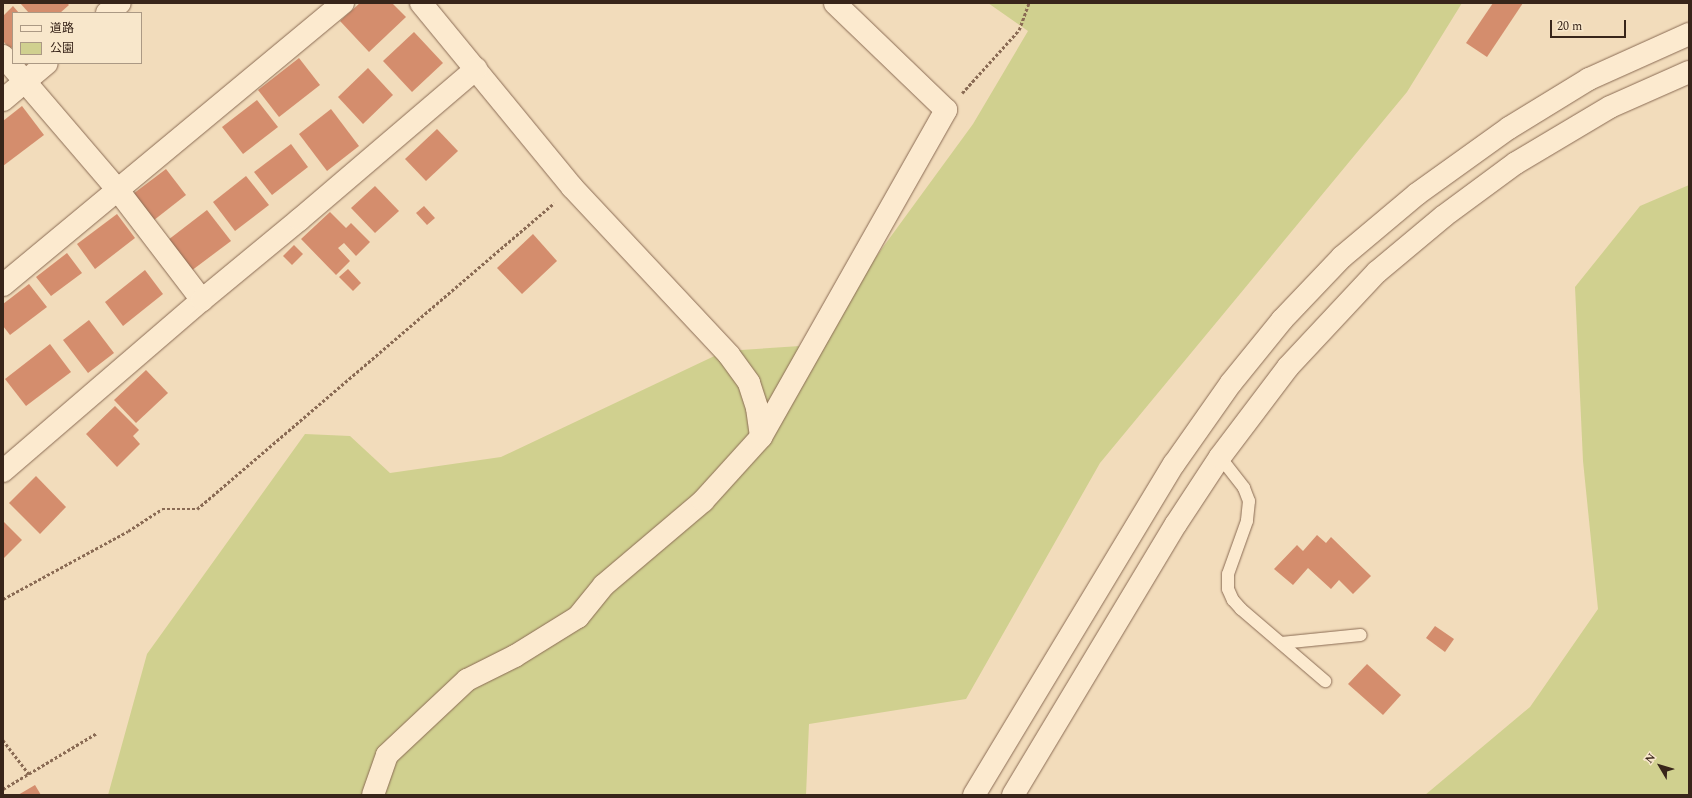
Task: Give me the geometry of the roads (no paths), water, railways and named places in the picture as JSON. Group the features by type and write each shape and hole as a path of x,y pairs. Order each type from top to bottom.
{"street":[{"path":"108,12 120,3"},
{"path":"3,285 343,3"},
{"path":"421,3 572,187 729,355 749,384 757,408 761,437"},
{"path":"373,795 387,755 467,680 515,656 578,617 604,585 702,501 761,437 946,110 836,3"},
{"path":"974,795 1174,464 1231,383 1282,320 1342,257 1411,199 1508,128 1589,79 1689,34"},
{"path":"3,56 117,189 202,300"},
{"path":"3,100 46,64"},
{"path":"3,471 202,300 299,220 476,69"},
{"path":"1013,795 1172,530 1220,457 1288,367 1366,283 1444,216 1516,163 1610,107 1689,72"}],"lane":[{"path":"1220,457 1244,488 1249,501 1247,521 1228,574 1228,589 1232,600 1325,681"},
{"path":"1281,643 1361,635"}]}
